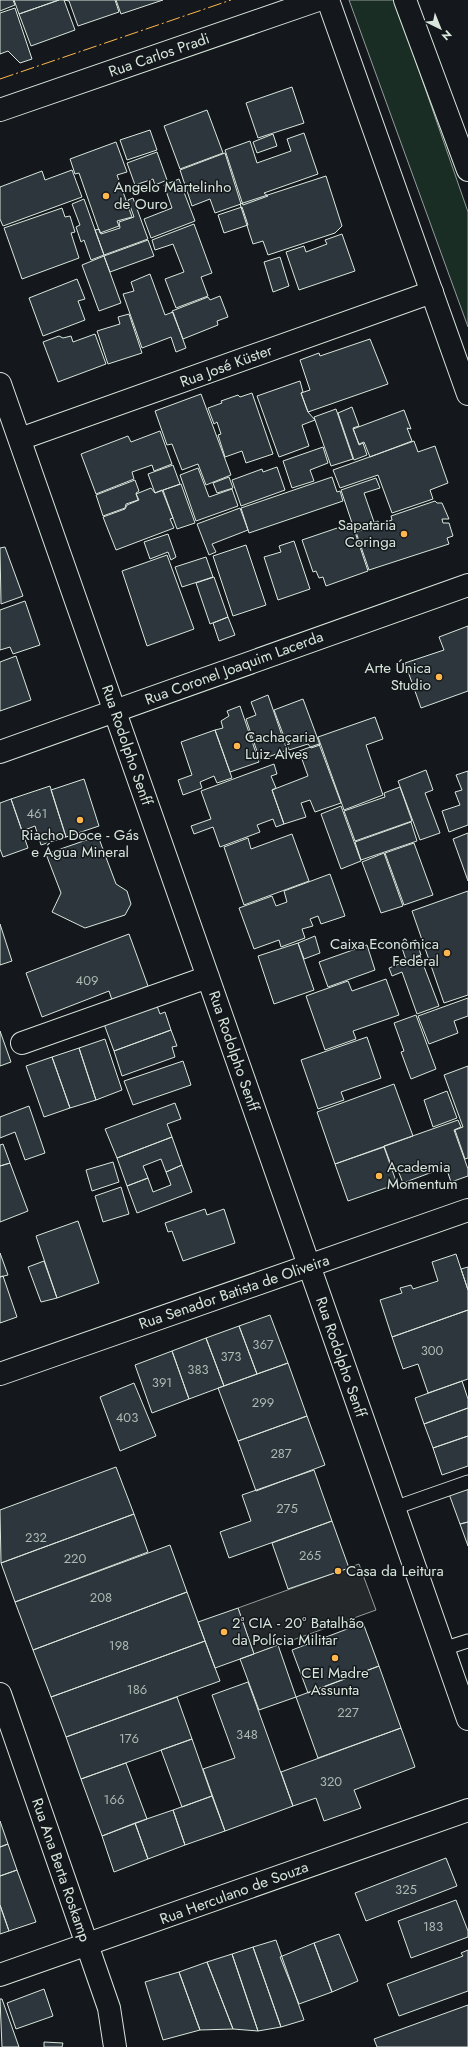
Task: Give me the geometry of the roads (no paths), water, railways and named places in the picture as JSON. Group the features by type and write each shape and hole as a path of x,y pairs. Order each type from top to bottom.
{"street":[{"name":"Rua Carlos Pradi","path":"0,110 318,0"},
{"path":"328,0 468,394"},
{"path":"405,0 468,170"},
{"name":"Rua José Küster","path":"20,439 432,292"},
{"name":"Rua Rodolpho Senff","path":"0,384 468,1719"},
{"name":"Rua Coronel Joaquim Lacerda","path":"0,752 468,585"},
{"path":"22,1043 208,977"},
{"name":"Rua Senador Batista de Oliveira","path":"0,1374 468,1210"},
{"name":"Rua Ana Berta Roskamp","path":"0,1694 109,2008 115,2047"},
{"name":"Rua Herculano de Souza","path":"0,1975 468,1810"}],"lane":[{"path":"394,1508 468,1482"},
{"path":"443,1649 468,1641"}],"place":[{"name":"Angelo Martelinho de Ouro","path":"106,196"},
{"name":"Sapataria Coringa","path":"404,534"},
{"name":"Arte Única Studio","path":"439,677"},
{"name":"Cachaçaria Luiz Alves","path":"237,746"},
{"name":"Riacho Doce - Gás e Água Mineral","path":"80,820"},
{"name":"Caixa Econômica Federal","path":"447,953"},
{"name":"Academia Momentum","path":"379,1176"},
{"name":"Casa da Leitura","path":"338,1571"},
{"name":"2ª CIA - 20º Batalhão da Polícia Militar","path":"224,1632"},
{"name":"CEI Madre Assunta","path":"335,1658"}]}
